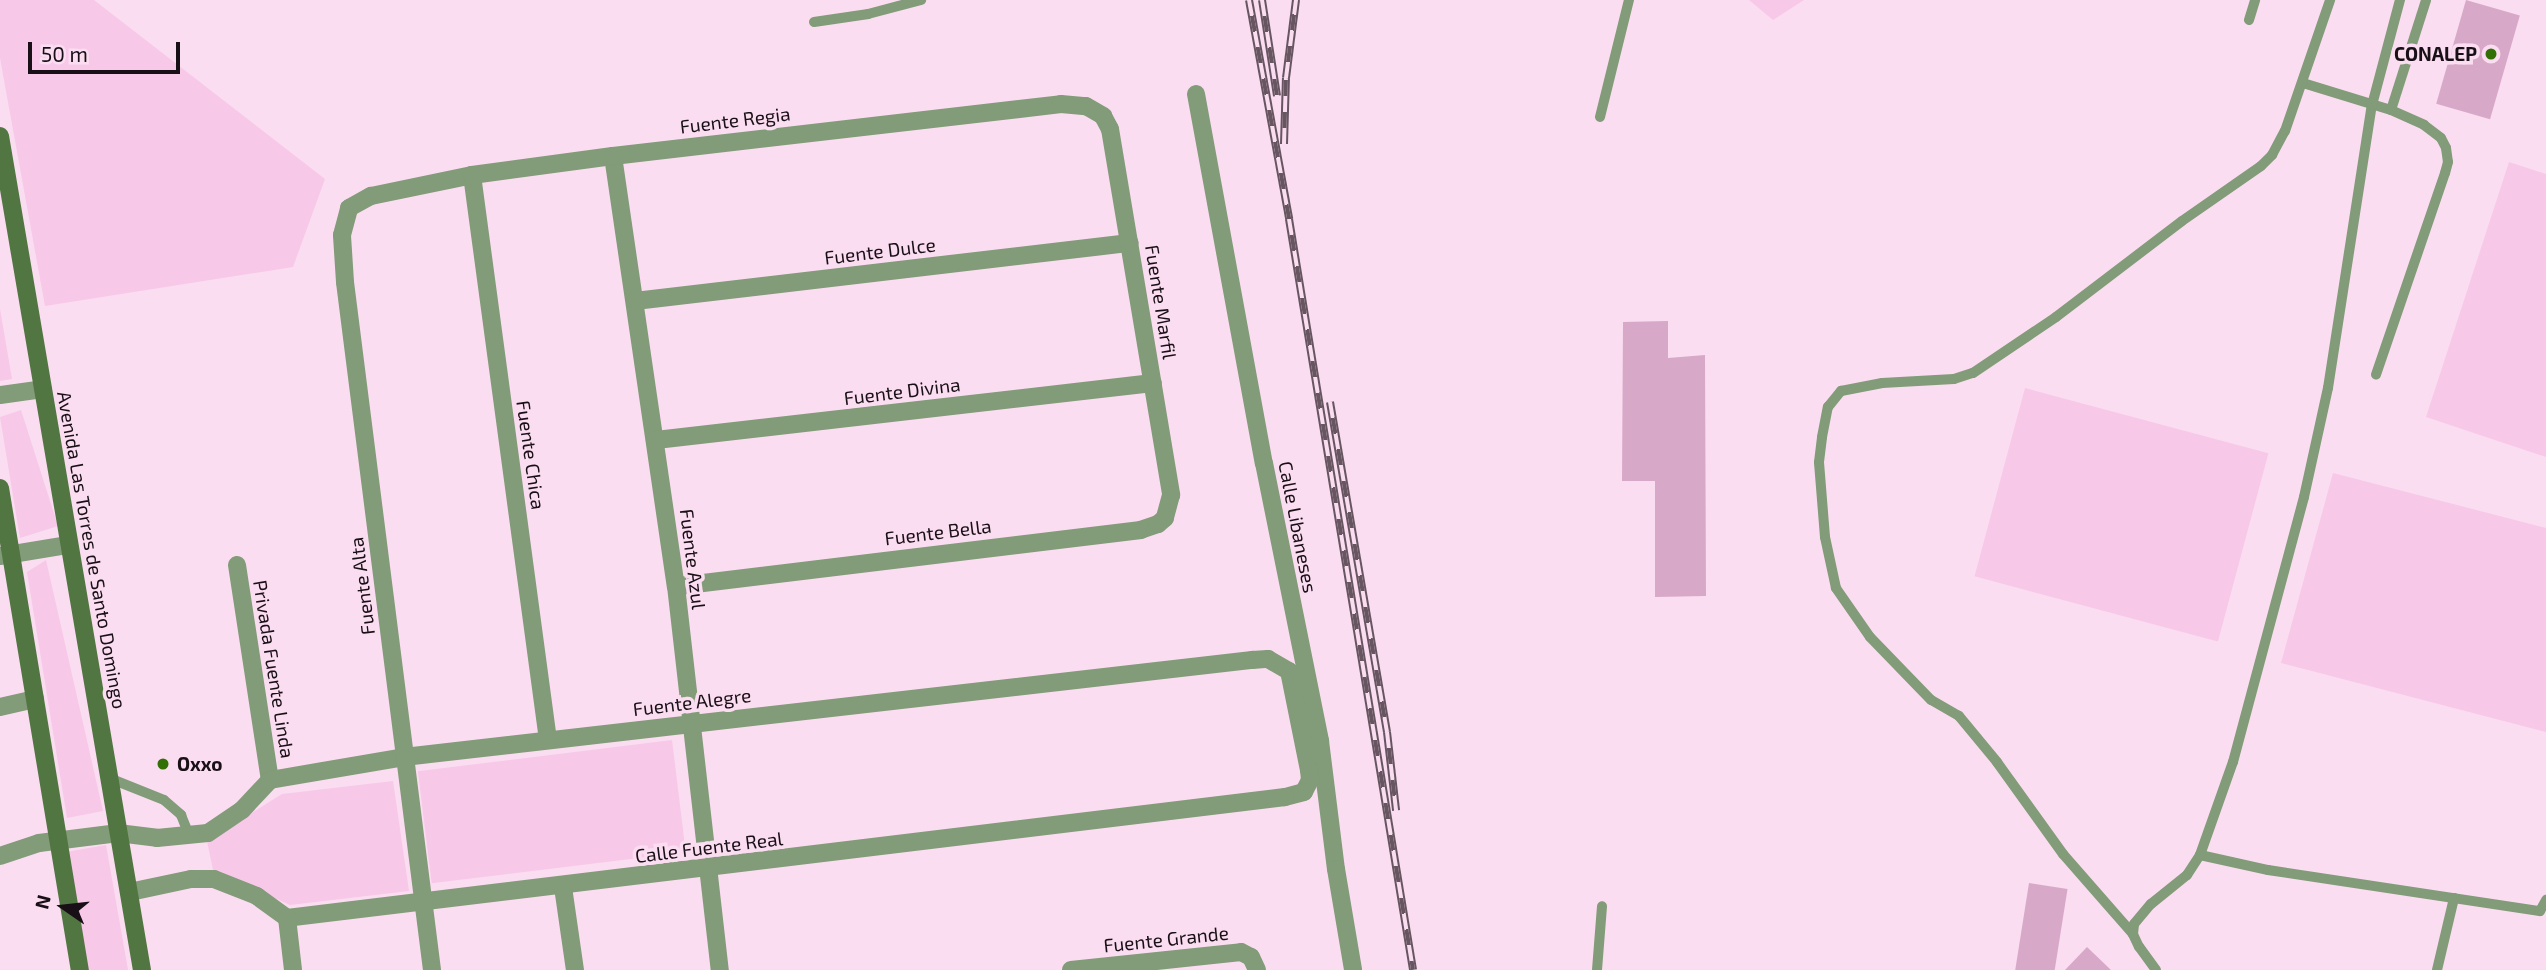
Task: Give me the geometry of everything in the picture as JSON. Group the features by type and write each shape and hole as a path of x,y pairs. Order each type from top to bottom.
{"street":[{"name":"Calle Libaneses","path":"1196,94 1264,463 1320,741 1353,970"},
{"name":"Fuente Regia","path":"357,201 472,175 1060,104 1086,106 1102,116 1110,129"},
{"name":"Fuente Marfil","path":"1110,129 1169,483"},
{"name":"Avenida Las Torres de Santo Domingo","path":"0,136 142,970"},
{"name":"Fuente Azul","path":"613,156 676,586 720,970"},
{"name":"Fuente Chica","path":"472,175 548,740"},
{"name":"Fuente Alta","path":"357,201 345,216 342,254 432,970"},
{"name":"Fuente Dulce","path":"635,301 1130,243"},
{"name":"Fuente Divina","path":"656,440 1153,383"},
{"path":"0,395 43,390"},
{"name":"Fuente Bella","path":"676,586 1142,530 1165,518 1170,509 1169,483"},
{"path":"0,488 6,555 35,699 80,970"},
{"path":"6,555 68,545"},
{"name":"Privada Fuente Linda","path":"237,565 270,780"},
{"name":"Fuente Alegre","path":"270,780 404,757 1252,660 1278,663 1289,671 1309,770 1310,780 1304,792"},
{"path":"0,707 35,699"},
{"path":"0,856 13,850 59,841 118,833 157,838 208,833 222,825 260,793 270,780"},
{"name":"Calle Fuente Real","path":"287,918 1195,810 1304,792"},
{"path":"130,892 191,879 214,879 257,896 287,918 293,970"},
{"path":"563,887 575,970"},
{"name":"Fuente Grande","path":"1071,970 1241,952 1251,957 1257,969"}],"lane":[{"path":"814,22 868,14 921,0"},
{"path":"1600,117 1629,0"},
{"path":"2249,20 2255,0"},
{"path":"2156,970 2133,934 2063,854 1997,762 1959,716 1931,700 1870,637 1836,588 1825,537 1819,461 1822,437 1828,407 1841,391 1882,383 1954,379 1973,373 2056,317 2182,221 2261,166 2272,155 2285,131 2304,83 2330,0"},
{"path":"2133,934 2137,918 2187,875 2200,855 2233,762 2309,473 2328,388 2372,105 2400,0"},
{"path":"2390,110 2426,0"},
{"path":"2304,83 2390,110 2424,125 2441,138 2448,162 2376,375"},
{"path":"109,778 164,800 181,815 189,835"},
{"path":"2200,855 2268,870 2543,911 2546,900"},
{"path":"2437,970 2454,898"},
{"path":"1597,970 1602,906"}],"shaded area":[{"path":"0,0 94,0 325,179 293,267 45,306 0,58"},
{"path":"1749,0 1804,0 1773,20"},
{"path":"2509,162 2546,174 2546,457 2426,417"},
{"path":"0,309 12,379 0,381"},
{"path":"2025,388 2268,453 2218,642 1975,576"},
{"path":"21,410 58,526 20,538 0,417"},
{"path":"2333,473 2546,528 2546,732 2281,663"},
{"path":"46,560 103,811 67,818 27,572"},
{"path":"672,740 686,852 432,883 418,771"},
{"path":"393,781 409,891 290,905 213,870 207,841 282,794"},
{"path":"106,845 128,970 85,970 65,852"}],"building":[{"path":"2466,0 2520,15 2490,119 2436,104"},
{"path":"1668,321 1668,358 1705,355 1706,596 1655,597 1655,481 1622,481 1623,322"},
{"path":"2029,883 2068,889 2055,970 2015,970"},
{"path":"2087,947 2111,970 2065,970"}],"railway":[{"path":"1249,0 1289,219 1413,970"},
{"path":"1262,0 1277,96"},
{"path":"1284,144 1286,78 1296,0"},
{"path":"1330,402 1387,732 1396,810"}],"place":[{"name":"CONALEP","path":"2491,54"},
{"name":"Oxxo","path":"163,764"}]}
